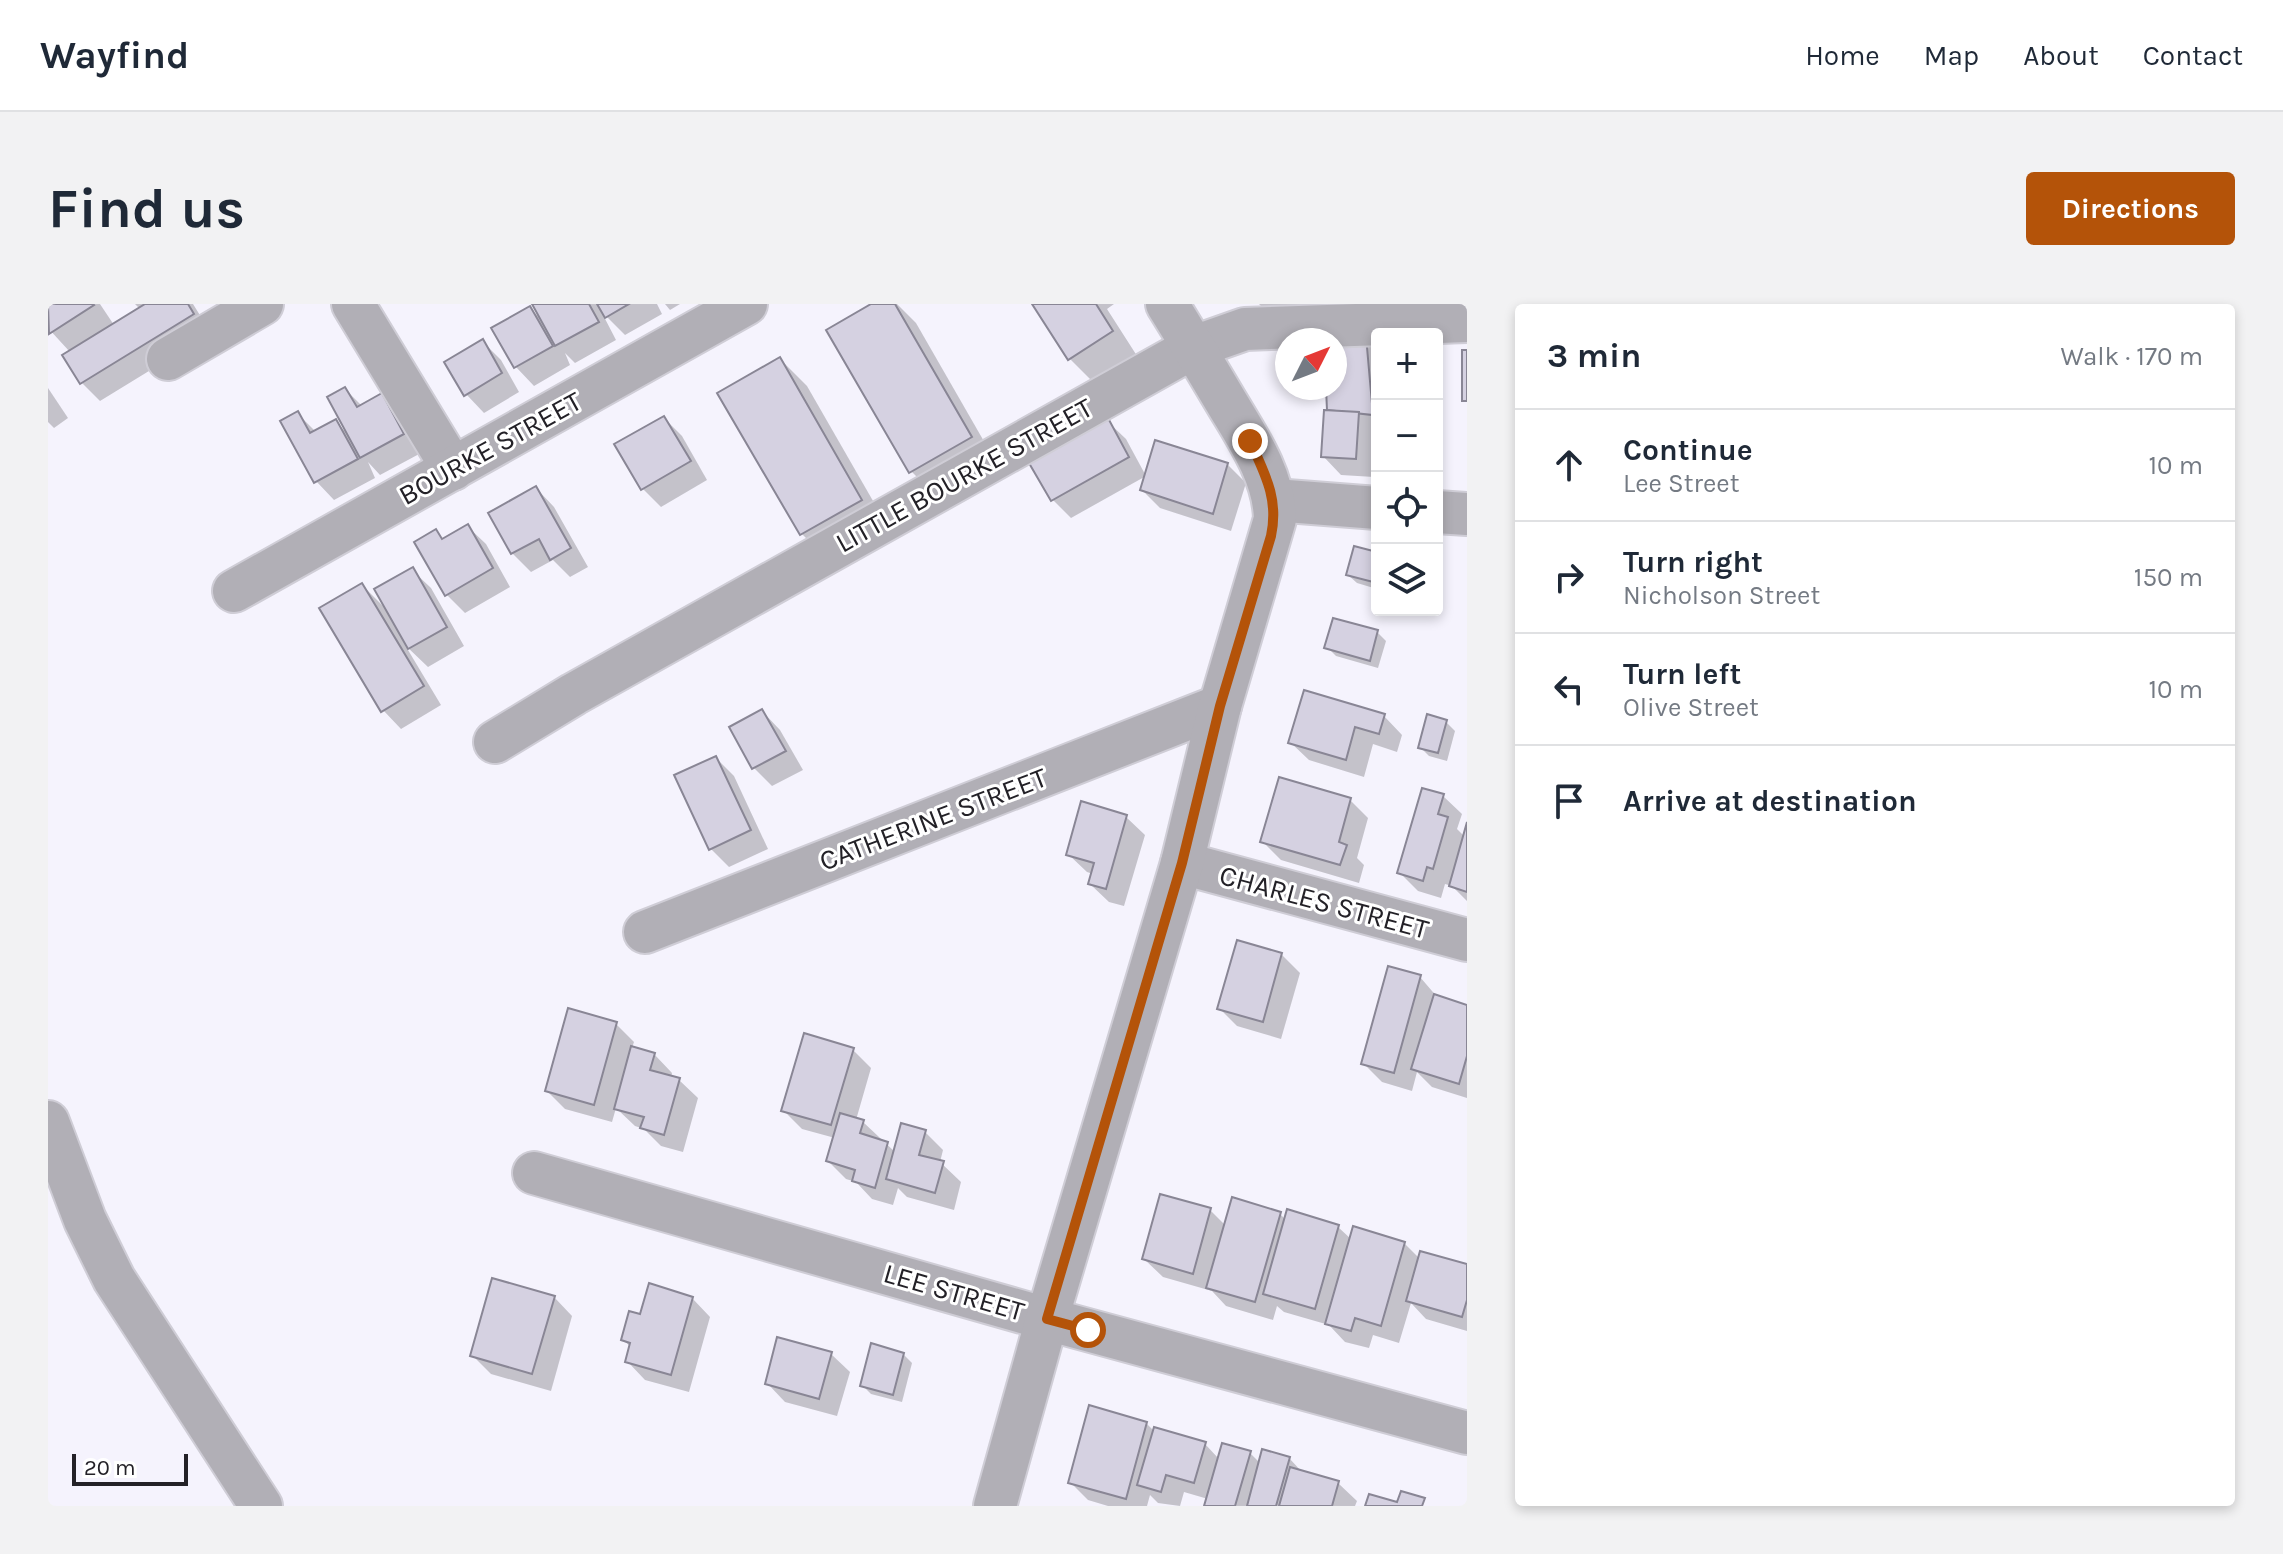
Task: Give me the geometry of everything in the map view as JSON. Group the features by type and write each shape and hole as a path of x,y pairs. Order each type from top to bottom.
{"street":[{"path":"168,359 262,304"},
{"path":"353,304 453,469"},
{"name":"BOURKE STREET","path":"234,591 746,304"},
{"path":"995,1506 1182,863 1220,706 1275,519 1269,481 1250,441 1167,304"},
{"name":"LITTLE BOURKE STREET","path":"495,742 574,694 1194,347 1245,329 1467,321"},
{"path":"1274,500 1371,508"},
{"path":"1443,512 1467,514"},
{"name":"CATHERINE STREET","path":"645,932 1220,706"},
{"name":"CHARLES STREET","path":"1182,863 1467,940"},
{"path":"48,1122 85,1220 114,1279 261,1506"},
{"name":"LEE STREET","path":"534,1173 1047,1319 1467,1433"}],"building":[{"path":"48,304 93,304 94,305 49,334"},
{"path":"145,304 188,304 194,314 80,384 62,355"},
{"path":"532,304 589,304 599,322 555,346"},
{"path":"597,304 629,304 605,318"},
{"path":"871,304 895,304 972,437 909,473 826,330"},
{"path":"1032,304 1096,304 1113,331 1068,360"},
{"path":"530,306 553,346 514,368 491,328"},
{"path":"1366,336 1371,415 1327,410 1327,400 1347,400 1347,338"},
{"path":"483,339 502,373 464,396 444,362"},
{"path":"1462,350 1467,350 1467,401 1462,401"},
{"path":"780,357 862,500 800,535 717,393"},
{"path":"345,387 357,407 382,393 404,434 360,458 327,397"},
{"path":"1324,410 1359,412 1356,459 1321,457"},
{"path":"298,411 310,433 336,419 358,459 314,483 280,421"},
{"path":"664,416 691,461 641,490 614,444"},
{"path":"1108,418 1129,457 1051,501 1029,463"},
{"path":"1155,440 1228,463 1213,514 1140,490"},
{"path":"536,486 571,548 550,560 539,539 511,554 488,513"},
{"path":"468,524 493,568 445,596 414,542 436,529 442,539"},
{"path":"1354,546 1371,550 1371,581 1346,575"},
{"path":"413,567 447,627 408,649 374,589"},
{"path":"362,583 424,686 381,712 319,608"},
{"path":"1333,618 1378,630 1370,661 1324,648"},
{"path":"1304,690 1385,714 1379,734 1355,727 1346,760 1288,743"},
{"path":"762,709 786,751 752,769 729,727"},
{"path":"1427,714 1447,720 1438,753 1418,748"},
{"path":"716,756 751,830 709,850 674,775"},
{"path":"1279,777 1351,798 1339,842 1347,845 1340,865 1260,842"},
{"path":"1422,788 1444,794 1438,814 1448,817 1433,869 1427,867 1423,881 1397,873"},
{"path":"1081,801 1127,815 1106,889 1088,884 1094,863 1066,855"},
{"path":"1467,822 1467,892 1449,886"},
{"path":"1237,940 1282,953 1263,1022 1217,1009"},
{"path":"1388,966 1421,975 1394,1073 1361,1064"},
{"path":"1434,994 1467,1005 1467,1056 1459,1084 1411,1069"},
{"path":"568,1008 617,1022 594,1105 545,1091"},
{"path":"804,1033 854,1048 831,1125 781,1111"},
{"path":"631,1046 655,1053 650,1070 680,1078 664,1135 640,1128 644,1117 614,1109"},
{"path":"840,1113 864,1120 860,1133 888,1142 875,1188 852,1181 855,1170 826,1161"},
{"path":"901,1123 926,1130 919,1155 944,1161 935,1193 886,1179"},
{"path":"1160,1194 1211,1208 1193,1274 1142,1259"},
{"path":"1232,1197 1281,1212 1255,1302 1206,1288"},
{"path":"1287,1209 1339,1225 1315,1309 1263,1294"},
{"path":"1353,1226 1405,1242 1381,1326 1355,1318 1351,1331 1325,1324"},
{"path":"1420,1251 1467,1264 1467,1300 1462,1317 1406,1301"},
{"path":"492,1278 555,1296 532,1374 470,1356"},
{"path":"649,1283 693,1297 671,1375 625,1362 630,1343 621,1340 629,1311 640,1314"},
{"path":"777,1337 832,1352 819,1399 765,1384"},
{"path":"871,1343 904,1353 893,1395 860,1386"},
{"path":"1089,1405 1147,1422 1126,1499 1068,1483"},
{"path":"1154,1427 1206,1442 1194,1483 1166,1475 1161,1492 1137,1485"},
{"path":"1222,1443 1251,1451 1235,1506 1204,1506"},
{"path":"1262,1449 1290,1457 1276,1506 1247,1506"},
{"path":"1290,1467 1339,1481 1332,1506 1279,1506"},
{"path":"1401,1491 1425,1498 1422,1506 1365,1506 1369,1494 1397,1502"}],"route":[{"path":"1088,1330 1047,1319 1182,863 1220,706 1275,519 1269,481 1250,441"}]}
